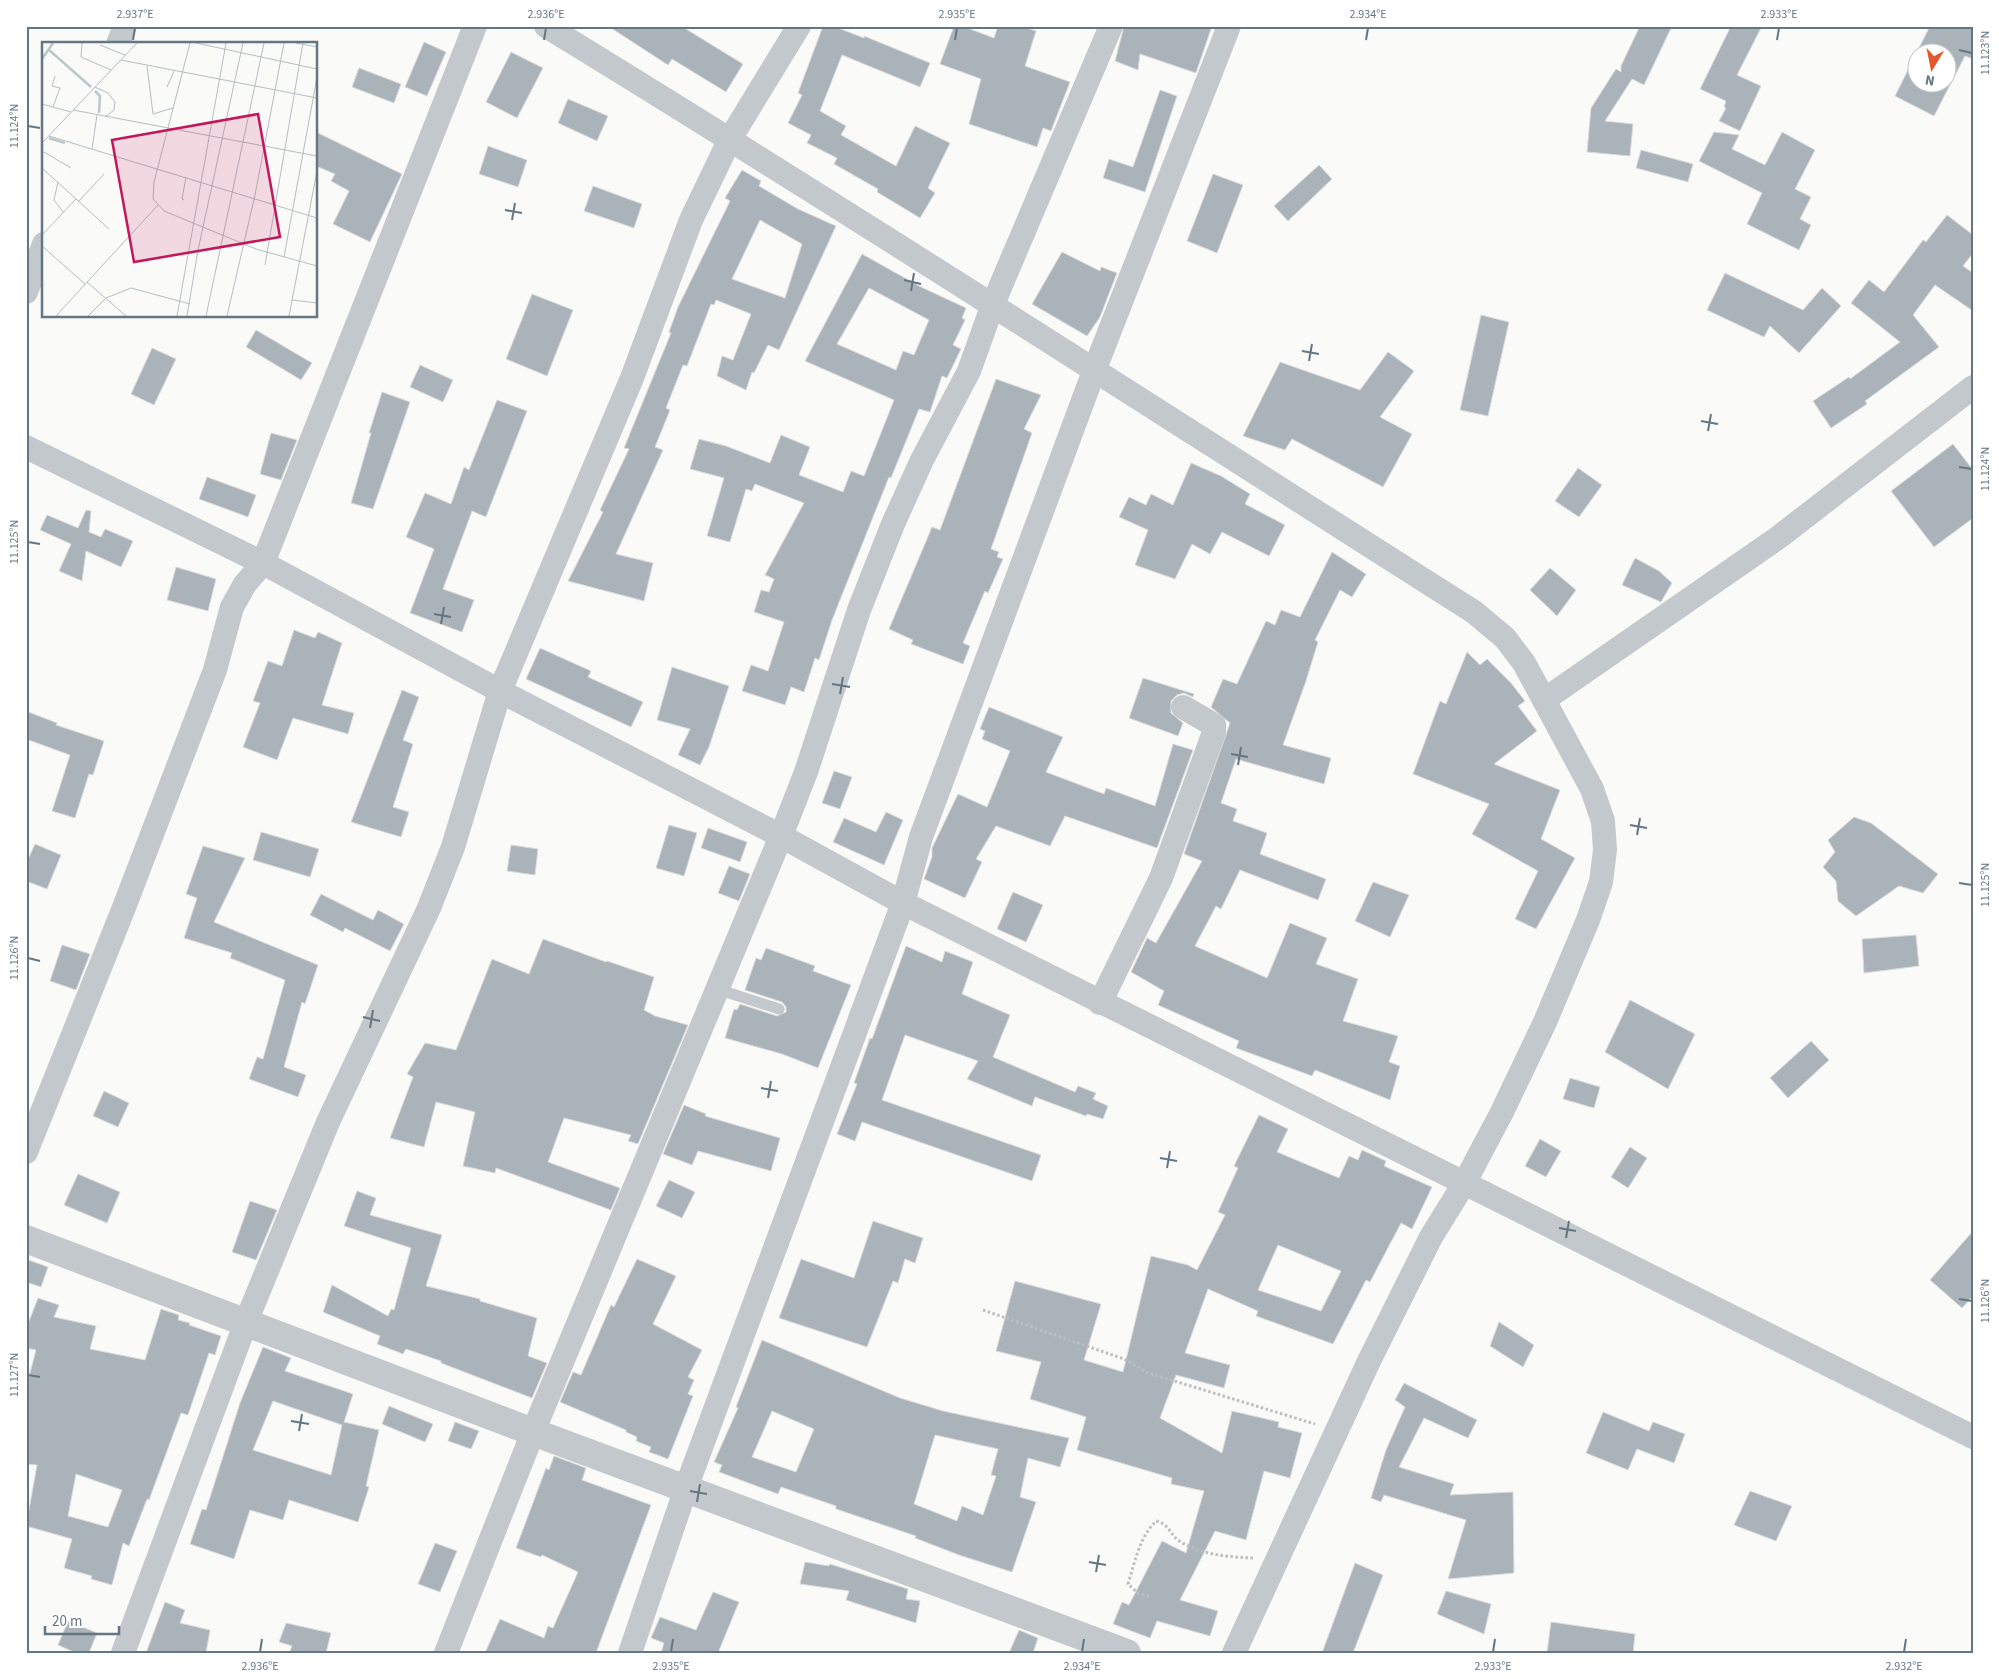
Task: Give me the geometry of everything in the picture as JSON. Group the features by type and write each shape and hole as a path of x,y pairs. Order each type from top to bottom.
{"street":[{"path":"119,42 125,26"},
{"path":"26,1152 123,910 215,670 232,607 245,584 263,562 475,26"},
{"path":"546,26 993,304 1094,371 1474,612 1505,638 1524,663 1592,789 1603,821 1605,850 1601,882 1588,920 1545,1022 1494,1130 1431,1237 1337,1431 1234,1653"},
{"path":"123,1653 246,1322 328,1122 429,908 450,856 500,691 632,378 691,220 730,139 799,26"},
{"path":"446,1653 533,1432 781,836 806,772 859,610 892,524 922,460 969,371 993,304 1111,26"},
{"path":"630,1653 686,1488 903,903 921,837 1094,371 1229,26"},
{"path":"26,292 42,249"},
{"path":"1544,700 1779,537 1973,387"},
{"path":"26,447 263,562 500,691 781,836 903,903 1100,1003 1465,1182 1973,1437"},
{"path":"1100,1003 1161,878 1192,797 1214,732 1214,725 1183,707"},
{"path":"26,1239 533,1432 1127,1653"}],"lane":[{"path":"717,989 779,1009"}],"path":[{"path":"982,1310 1124,1359 1148,1373 1337,1431"},
{"path":"1149,1596 1139,1594 1128,1584 1141,1543 1147,1530 1156,1521 1164,1523 1179,1541 1196,1550 1218,1555 1278,1558"}],"building":[{"path":"608,26 681,26 743,64 726,92 672,59 668,65"},
{"path":"823,26 833,26 864,38 864,36 930,63 920,87 842,55 820,111 846,126 841,135 896,166 915,126 950,143 928,188 935,193 920,218 877,192 878,189 834,164 837,158 807,143 811,135 788,123 802,95 798,93"},
{"path":"954,26 962,26 994,38 998,26 1020,26 1036,31 1025,66 1070,82 1051,131 1043,128 1037,147 969,124 981,79 940,64"},
{"path":"1124,26 1212,26 1196,73 1140,54 1138,70 1115,61"},
{"path":"1640,26 1672,26 1644,85 1632,79 1605,121 1633,124 1630,156 1587,152 1591,108 1616,69 1621,72 1621,66"},
{"path":"1731,26 1762,26 1737,75 1761,86 1740,131 1719,121 1726,108 1724,107 1726,101 1700,89"},
{"path":"1930,26 1973,26 1973,59 1965,56 1956,73 1956,42 1922,42"},
{"path":"424,42 446,52 427,96 405,87"},
{"path":"511,52 543,68 517,118 486,102"},
{"path":"359,68 401,84 394,103 352,87"},
{"path":"1906,74 1906,92 1946,92 1934,116 1895,96"},
{"path":"1160,90 1177,96 1145,192 1103,178 1109,159 1133,167"},
{"path":"568,99 608,116 597,141 558,123"},
{"path":"1714,132 1739,135 1732,149 1765,165 1782,132 1815,150 1795,189 1811,197 1800,219 1811,225 1799,250 1747,224 1762,193 1699,161"},
{"path":"318,133 402,174 370,242 333,224 349,191 331,181 335,174 318,167"},
{"path":"488,146 527,160 518,187 479,174"},
{"path":"1641,150 1693,164 1688,182 1636,168"},
{"path":"1319,165 1332,179 1288,221 1274,206"},
{"path":"742,170 761,181 759,186 798,209 836,226 779,350 768,345 754,373 752,372 746,390 717,376 722,356 733,360 751,314 716,300 714,305 711,304 687,366 683,365 666,408 670,410 655,447 663,450 616,554 653,563 644,601 568,581 603,512 600,510 629,449 624,448 671,333 669,332 678,307 730,201 725,198","holes":["760,220 802,244 785,298 732,279"]},
{"path":"1213,174 1243,185 1217,253 1187,241"},
{"path":"593,186 642,204 634,228 584,211"},
{"path":"1947,215 1973,235 1973,253 1963,266 1973,273 1973,311 1935,285 1913,315 1939,347 1865,401 1867,404 1831,428 1813,401 1849,377 1850,379 1900,342 1851,303 1869,280 1884,292 1923,240 1926,242"},
{"path":"1062,252 1100,271 1101,267 1117,273 1100,317 1087,336 1032,304"},
{"path":"862,254 921,287 966,308 962,318 965,320 953,345 961,349 947,378 942,376 930,412 919,409 891,478 889,477 832,620 819,660 815,658 804,692 791,687 785,705 742,691 751,665 768,671 784,622 754,612 761,590 769,592 774,579 765,575 804,503 755,484 752,491 746,489 730,542 707,536 724,478 690,469 699,439 726,446 770,463 781,435 810,447 799,475 843,492 851,471 864,476 894,400 805,361","holes":["869,288 929,320 914,355 903,351 896,370 837,344"]},
{"path":"1725,273 1803,310 1822,288 1841,306 1799,353 1770,326 1764,337 1707,310"},
{"path":"532,294 573,310 547,376 506,359"},
{"path":"1481,315 1509,322 1488,416 1460,410"},
{"path":"256,330 312,363 301,380 246,347"},
{"path":"152,348 176,359 154,405 131,394"},
{"path":"1388,352 1414,371 1380,417 1412,434 1383,487 1292,439 1285,450 1243,436 1280,362 1360,390"},
{"path":"420,365 453,380 443,402 410,387"},
{"path":"996,379 1041,395 1024,429 1032,433 991,549 999,552 997,557 1003,559 988,593 985,591 963,643 970,646 963,664 911,644 913,640 889,629 932,527 940,530"},
{"path":"382,392 410,402 373,509 351,503"},
{"path":"497,400 527,411 486,517 472,511 443,589 474,600 462,632 410,613 434,549 406,537 425,493 451,504 464,467 469,470"},
{"path":"271,433 297,440 281,480 260,474"},
{"path":"1953,444 1973,470 1973,518 1934,547 1891,491"},
{"path":"1191,463 1221,476 1250,494 1245,504 1285,525 1269,556 1222,532 1210,554 1192,544 1175,579 1135,565 1148,530 1119,517 1129,497 1146,505 1151,494 1173,505"},
{"path":"1578,468 1602,485 1579,517 1555,501"},
{"path":"207,477 256,495 248,517 199,499"},
{"path":"86,510 91,511 89,532 101,537 105,529 133,541 121,567 86,551 82,581 59,571 71,544 40,530 47,515 78,528"},
{"path":"1332,552 1366,574 1352,597 1340,590 1315,640 1318,642 1283,745 1331,758 1324,784 1236,759 1221,803 1237,809 1233,821 1267,833 1260,854 1326,879 1318,900 1240,870 1221,909 1216,906 1195,946 1267,978 1290,923 1327,938 1316,964 1358,979 1343,1021 1398,1036 1389,1062 1400,1066 1390,1100 1315,1070 1312,1076 1236,1048 1239,1041 1158,1005 1164,991 1131,972 1147,938 1156,943 1202,861 1184,854 1230,723 1211,707 1223,679 1237,684 1266,621 1275,625 1281,610 1300,617"},
{"path":"1635,558 1659,571 1672,583 1661,602 1622,585"},
{"path":"176,567 216,579 208,611 167,600"},
{"path":"1550,568 1576,590 1557,616 1530,590"},
{"path":"294,630 315,638 318,632 342,643 322,705 354,713 348,734 293,718 277,760 243,747 260,703 253,701 268,661 282,666"},
{"path":"540,648 591,671 588,677 643,702 631,727 526,679"},
{"path":"1467,652 1480,665 1487,659 1511,683 1525,701 1518,706 1537,731 1494,764 1560,790 1541,839 1575,858 1536,929 1515,919 1538,871 1472,834 1489,804 1413,774 1440,701 1446,704"},
{"path":"672,667 729,686 709,747 700,765 678,755 690,729 657,720"},
{"path":"1143,678 1194,694 1193,697 1184,693 1177,695 1171,701 1171,713 1183,723 1178,736 1129,718"},
{"path":"402,690 419,697 403,740 413,744 393,807 409,812 401,837 351,822"},
{"path":"989,707 1063,737 1046,772 1104,794 1106,788 1155,806 1173,744 1193,750 1157,848 1065,816 1050,846 996,826 976,859 982,862 965,898 924,879 932,857 932,848 958,794 987,807 1010,751 982,739 985,731 980,729"},
{"path":"26,711 57,723 56,725 104,741 93,775 89,774 75,818 52,811 70,755 26,739"},
{"path":"834,771 852,777 840,809 822,803"},
{"path":"886,812 903,820 884,865 833,842 844,818 876,832"},
{"path":"1854,817 1871,823 1938,874 1923,893 1899,886 1856,916 1838,901 1836,881 1823,867 1835,852 1828,840"},
{"path":"669,825 697,833 684,876 656,868"},
{"path":"708,828 747,842 740,862 701,848"},
{"path":"261,832 319,849 310,877 253,860"},
{"path":"35,844 61,855 47,889 26,881 26,864"},
{"path":"511,845 538,849 535,875 507,871"},
{"path":"203,846 245,858 214,922 318,965 305,1004 302,1002 284,1067 306,1075 298,1097 249,1079 257,1057 263,1059 285,980 230,958 232,953 184,938 197,898 186,894"},
{"path":"729,866 750,874 739,901 718,893"},
{"path":"1373,882 1409,895 1390,937 1355,921"},
{"path":"1013,892 1043,905 1026,942 997,929"},
{"path":"321,894 373,920 378,910 404,924 390,951 345,928 343,932 310,915"},
{"path":"1916,935 1919,966 1864,973 1862,939"},
{"path":"543,939 654,977 644,1010 655,1016 688,1025 638,1144 628,1141 631,1135 564,1118 548,1162 620,1188 611,1210 496,1168 495,1173 463,1166 475,1112 436,1102 424,1147 390,1138 413,1077 407,1074 425,1043 456,1050 492,959 529,974"},
{"path":"62,945 90,954 76,990 50,981"},
{"path":"906,946 942,962 945,951 973,962 962,994 1010,1015 993,1057 1075,1092 1078,1086 1096,1093 1093,1099 1108,1106 1103,1119 1087,1114 1086,1116 1035,1097 1032,1106 967,1079 978,1061 905,1035 882,1100 1041,1155 1032,1181 862,1122 855,1141 837,1134 857,1084 854,1083 870,1038 872,1039"},
{"path":"766,948 815,966 813,971 851,985 818,1068 782,1054 725,1038 734,1009 737,1010 740,1004 777,1016 786,1012 786,1007 782,1002 745,990 756,958 761,960"},
{"path":"1630,1000 1695,1034 1668,1089 1605,1052"},
{"path":"1811,1041 1829,1060 1788,1098 1770,1078"},
{"path":"1570,1078 1600,1087 1594,1108 1563,1099"},
{"path":"104,1091 129,1103 118,1127 93,1116"},
{"path":"684,1105 706,1114 705,1116 780,1138 771,1171 698,1151 692,1165 663,1154"},
{"path":"1259,1115 1288,1129 1277,1152 1339,1178 1349,1156 1358,1160 1362,1150 1386,1161 1384,1166 1432,1187 1412,1229 1401,1223 1370,1282 1366,1280 1333,1344 1256,1316 1258,1311 1208,1289 1185,1353 1230,1365 1224,1388 1176,1375 1160,1418 1222,1453 1232,1411 1279,1422 1278,1427 1302,1433 1290,1478 1264,1471 1246,1540 1215,1531 1180,1600 1218,1611 1210,1636 1157,1621 1150,1638 1113,1624 1122,1602 1129,1605 1162,1541 1186,1553 1204,1491 1171,1484 1172,1478 1077,1450 1086,1417 1030,1399 1041,1362 996,1351 1015,1281 1101,1304 1084,1360 1123,1372 1151,1256 1188,1265 1197,1270 1225,1215 1218,1212 1238,1168 1234,1166","holes":["1278,1245 1341,1271 1321,1311 1258,1290"]},
{"path":"1540,1139 1561,1151 1546,1177 1525,1166"},
{"path":"1630,1147 1647,1158 1628,1188 1611,1177"},
{"path":"78,1174 120,1192 107,1223 64,1205"},
{"path":"669,1180 695,1192 682,1218 656,1206"},
{"path":"357,1191 376,1198 370,1215 442,1235 426,1286 480,1299 480,1301 537,1318 528,1356 547,1363 532,1398 441,1363 441,1361 406,1349 403,1354 377,1344 380,1336 323,1312 332,1285 388,1316 391,1309 394,1310 411,1248 344,1226"},
{"path":"250,1201 277,1210 256,1260 232,1252"},
{"path":"873,1221 923,1238 915,1263 905,1259 898,1283 893,1281 867,1347 779,1318 801,1259 854,1278"},
{"path":"1973,1231 1973,1296 1962,1308 1930,1280"},
{"path":"26,1259 48,1267 41,1287 26,1282"},
{"path":"637,1259 676,1276 653,1324 702,1350 688,1377 694,1380 688,1394 693,1396 668,1459 649,1452 651,1447 636,1441 637,1437 626,1432 626,1430 560,1402 573,1372 581,1375 611,1305 614,1307"},
{"path":"38,1298 59,1305 54,1317 96,1326 90,1349 145,1360 161,1309 179,1315 178,1320 190,1323 189,1325 221,1336 215,1355 209,1353 188,1415 181,1413 149,1500 147,1499 129,1546 123,1543 112,1585 91,1579 92,1576 64,1568 72,1539 26,1526 37,1465 26,1464 26,1388 36,1350 26,1348 26,1329","holes":["76,1474 122,1490 108,1527 68,1516"]},
{"path":"1499,1322 1534,1345 1523,1367 1490,1346"},
{"path":"762,1340 900,1398 943,1411 1069,1438 1060,1467 1028,1458 1020,1497 1036,1502 1012,1572 959,1555 915,1538 916,1536 836,1509 836,1506 781,1487 778,1494 719,1472 722,1465 714,1462 738,1408 736,1407","holes":["772,1411 814,1429 796,1472 752,1457","935,1435 998,1449 991,1475 996,1476 983,1515 962,1506 957,1521 914,1504"]},
{"path":"263,1347 291,1358 285,1371 353,1394 344,1422 379,1430 366,1486 369,1487 358,1522 289,1500 283,1520 250,1510 234,1559 190,1544 202,1509 206,1510 240,1403","holes":["273,1401 342,1425 331,1475 253,1450"]},
{"path":"1404,1383 1477,1420 1468,1438 1424,1418 1399,1467 1454,1484 1450,1495 1513,1492 1514,1573 1448,1579 1466,1520 1384,1495 1381,1502 1371,1498 1386,1450 1405,1407 1395,1400"},
{"path":"389,1406 433,1424 425,1442 382,1424"},
{"path":"1603,1412 1649,1431 1653,1422 1685,1434 1674,1463 1637,1449 1628,1470 1586,1453"},
{"path":"455,1422 479,1431 471,1449 448,1441"},
{"path":"554,1456 586,1468 582,1480 651,1505 596,1653 485,1653 500,1619 544,1638 548,1626 553,1628 578,1572 542,1555 541,1557 516,1548 546,1468 549,1470"},
{"path":"1750,1491 1792,1506 1776,1541 1734,1525"},
{"path":"435,1543 457,1551 440,1592 418,1584"},
{"path":"805,1562 829,1566 830,1564 908,1589 906,1599 920,1601 916,1623 846,1600 849,1591 800,1584"},
{"path":"1355,1563 1383,1575 1353,1653 1322,1653"},
{"path":"1446,1591 1491,1604 1484,1634 1437,1614"},
{"path":"713,1592 739,1602 718,1653 661,1653 664,1643 651,1638 660,1617 696,1630"},
{"path":"165,1602 185,1610 180,1623 210,1630 206,1653 146,1653"},
{"path":"68,1621 97,1633 89,1653 76,1653 58,1645"},
{"path":"1551,1622 1635,1634 1633,1653 1547,1653"},
{"path":"286,1623 331,1633 326,1653 289,1653 292,1646 279,1642"},
{"path":"1019,1630 1038,1638 1033,1653 1009,1653"}]}
